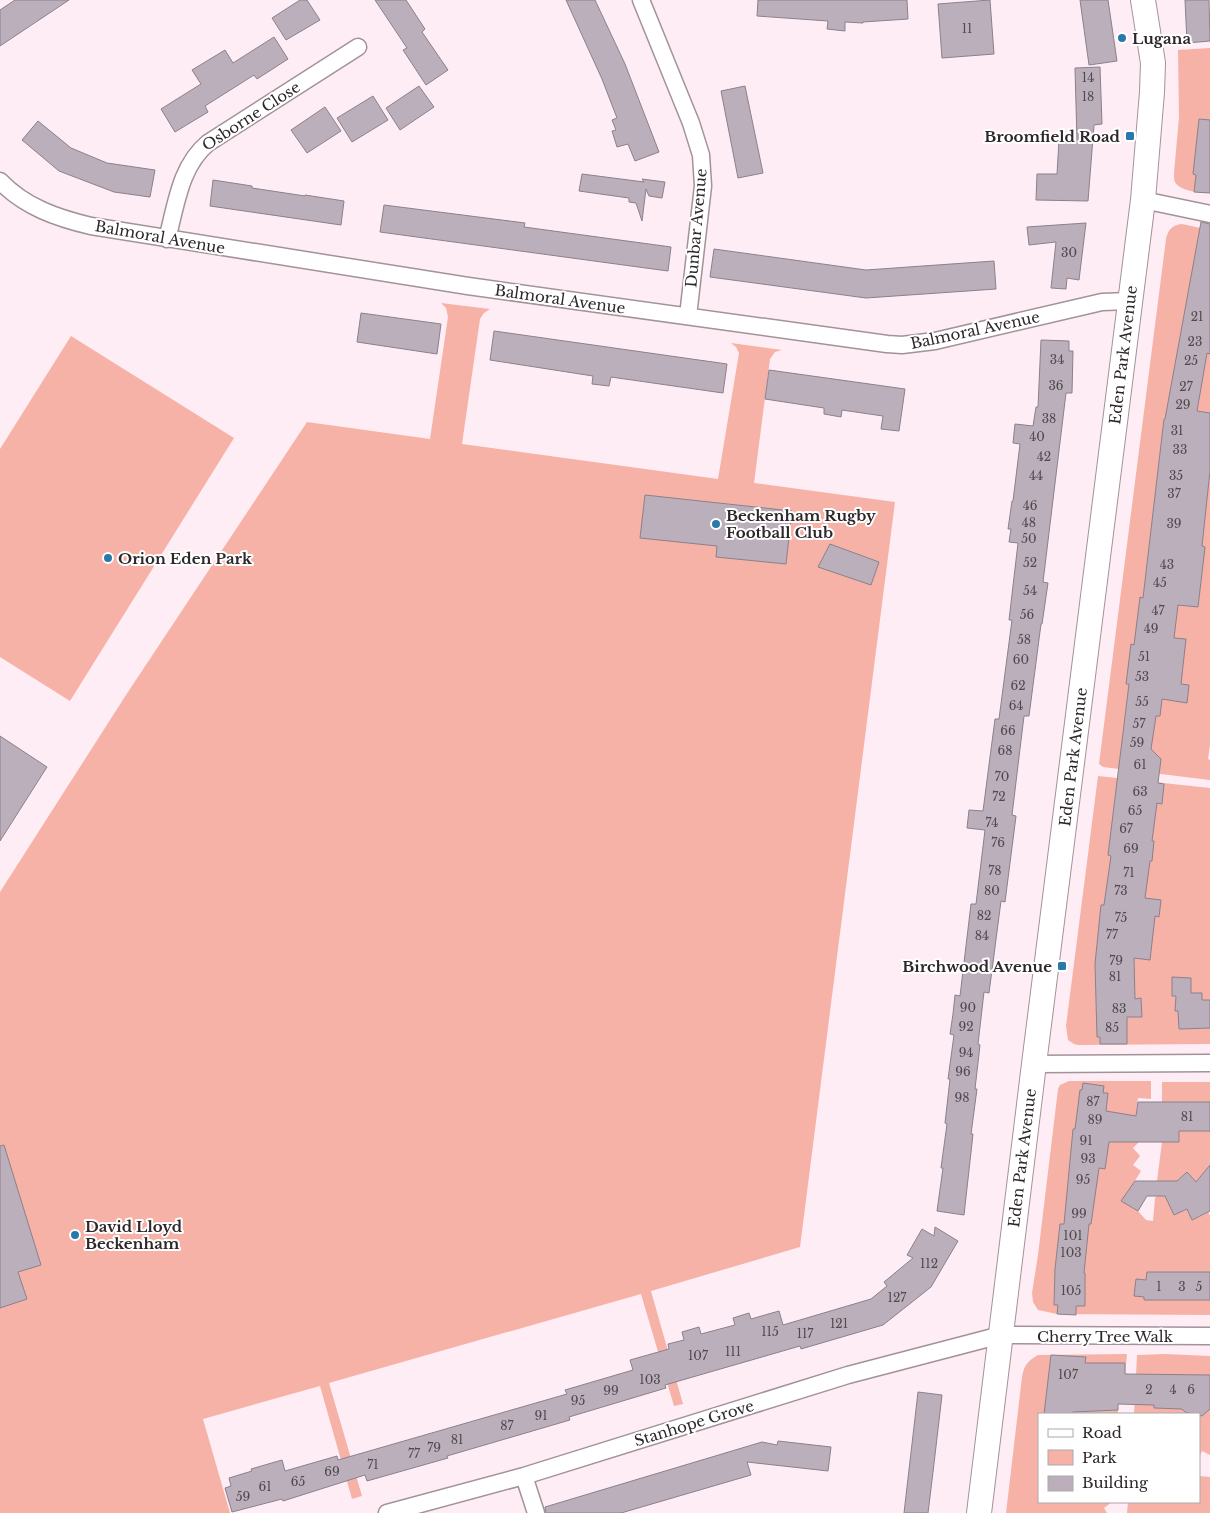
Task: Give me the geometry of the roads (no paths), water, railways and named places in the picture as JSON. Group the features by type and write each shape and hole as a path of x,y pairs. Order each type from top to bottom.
{"street":[{"name":"Dunbar Avenue","path":"642,0 692,123 701,156 703,186 688,316"},
{"name":"Eden Park Avenue","path":"979,1513 1143,200 1153,63 1143,0"},
{"name":"Osborne Close","path":"167,239 182,185 191,162 199,150 358,47"},
{"name":"Balmoral Avenue","path":"3,190 46,212 91,226 468,286 902,345 935,341 1102,302 1130,301"},
{"path":"1143,200 1210,214"},
{"path":"1034,1064 1210,1063"},
{"name":"Cherry Tree Walk","path":"1001,1336 1210,1336"},
{"name":"Stanhope Grove","path":"387,1513 524,1476 848,1375 1001,1336"},
{"path":"524,1476 536,1513"}],"place":[{"name":"Lugana","path":"1122,38"},
{"name":"Broomfield Road","path":"1130,136"},
{"name":"Beckenham Rugby Football Club","path":"716,524"},
{"name":"Orion Eden Park","path":"108,558"},
{"name":"Birchwood Avenue","path":"1062,966"},
{"name":"David Lloyd Beckenham","path":"75,1235"}]}
